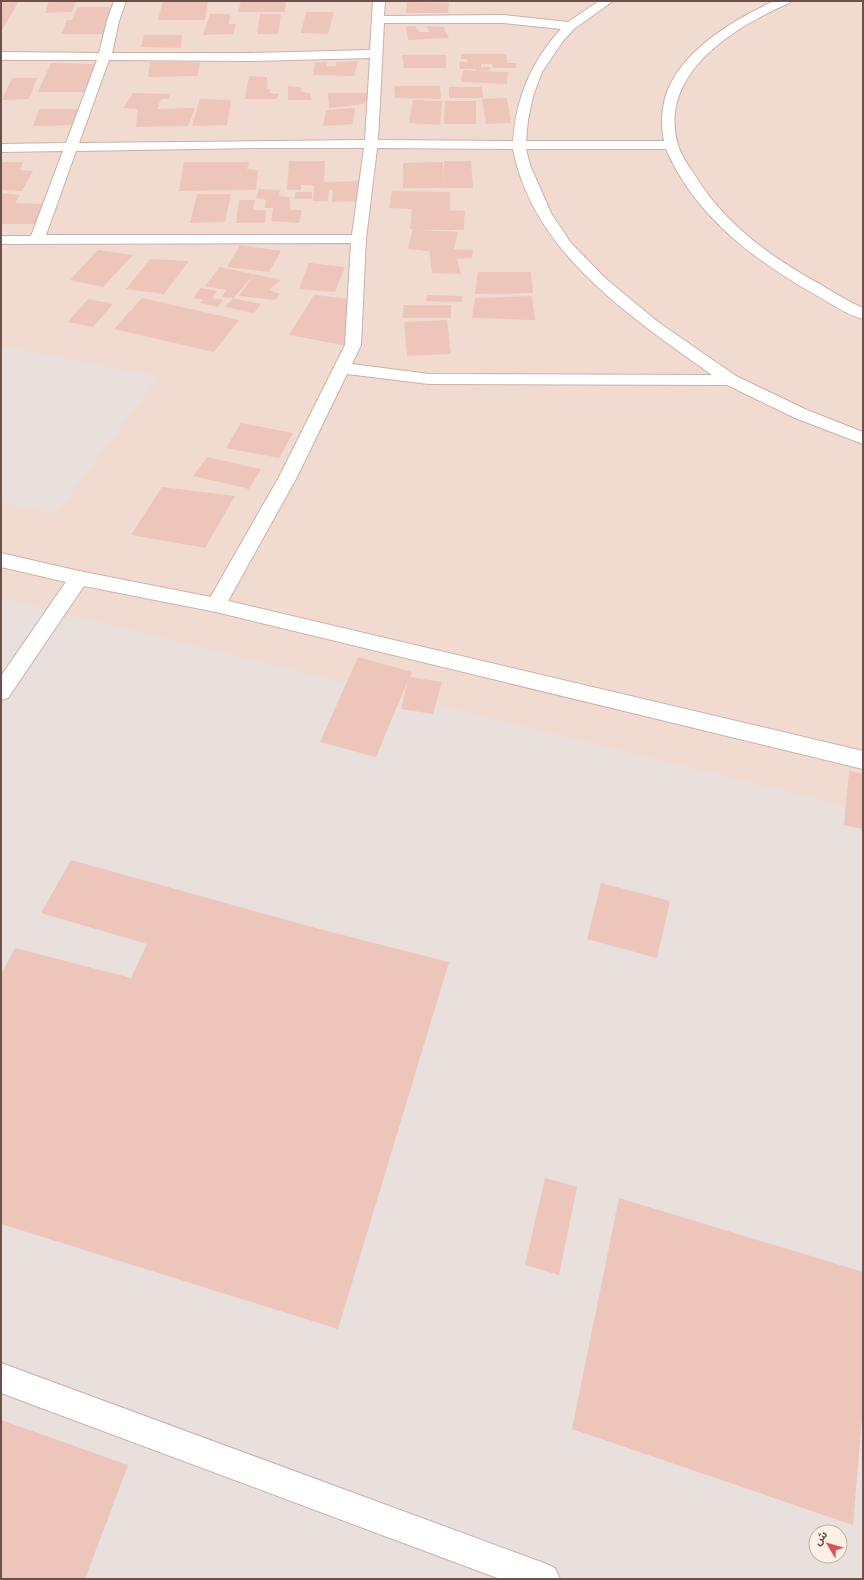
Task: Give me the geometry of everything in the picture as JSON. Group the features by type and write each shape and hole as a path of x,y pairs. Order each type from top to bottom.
{"street":[{"path":"37,240 105,55 113,21 120,1"},
{"path":"216,605 288,477 353,345 359,239 371,144 379,1"},
{"path":"607,1 570,26 548,52 536,72 521,120 519,145 523,165 544,213 566,246 600,281 652,325 730,380 801,414 863,438"},
{"path":"785,1 748,19 728,32 698,57 682,75 673,93 668,116 671,145 690,180 712,211 747,244 787,273 863,314"},
{"path":"504,7 504,19"},
{"path":"378,20 504,19 570,26"},
{"path":"1,56 105,55 250,57 376,54"},
{"path":"1,148 371,144 671,145"},
{"path":"1,240 359,239"},
{"path":"343,368 429,379 730,380"},
{"path":"1,560 79,578 216,605 863,760"},
{"path":"1,692 79,578"},
{"path":"1,1378 544,1579"}],"shaded area":[{"path":"1,1 863,1 863,818 1,615"},
{"path":"1,346 159,377 56,514 1,502"},
{"path":"1,598 863,810 863,1579 1,1579"}],"building":[{"path":"1,1 19,1 1,32"},
{"path":"49,1 76,1 72,12 45,13"},
{"path":"163,1 208,1 205,20 158,20"},
{"path":"241,1 286,1 285,12 238,12"},
{"path":"407,2 449,3 448,13 406,13"},
{"path":"78,7 114,7 104,34 61,34 67,20 72,20"},
{"path":"306,12 334,12 328,34 301,33"},
{"path":"210,14 230,14 229,24 236,24 233,34 203,35"},
{"path":"260,14 281,14 278,34 257,34"},
{"path":"406,26 415,26 419,32 430,32 426,26 443,27 449,38 408,40"},
{"path":"144,35 182,35 181,48 141,47"},
{"path":"461,54 506,54 507,63 516,63 516,68 493,68 492,64 481,64 481,67 490,67 490,70 478,71 508,72 507,84 461,82 463,70 476,71 475,69 460,69 459,62 468,62 467,59 461,59"},
{"path":"402,55 446,55 446,68 404,68"},
{"path":"358,61 354,76 313,75 315,62 328,62 326,66 336,66 336,62"},
{"path":"150,62 200,62 198,76 148,77"},
{"path":"51,63 94,64 87,92 38,92"},
{"path":"249,76 267,77 267,89 271,89 269,93 279,94 276,99 245,99"},
{"path":"12,78 37,78 29,99 2,100"},
{"path":"288,86 300,87 302,92 310,93 312,100 288,100"},
{"path":"394,86 440,86 441,99 395,98"},
{"path":"449,87 482,87 483,98 449,98"},
{"path":"133,93 170,94 169,99 161,99 157,109 195,108 188,126 136,127 138,109 123,108"},
{"path":"328,93 371,93 364,104 329,108"},
{"path":"507,98 511,123 486,124 482,99"},
{"path":"200,99 231,100 227,125 192,126"},
{"path":"413,100 442,101 440,125 409,123"},
{"path":"445,101 476,101 476,124 444,124"},
{"path":"355,108 353,124 323,126 326,110"},
{"path":"39,109 80,109 74,125 33,126"},
{"path":"289,161 325,161 324,182 360,181 360,201 332,202 333,190 329,190 328,201 313,201 314,185 301,185 301,190 287,190"},
{"path":"444,161 471,161 473,188 403,188 403,163 443,162 443,184"},
{"path":"1,162 23,162 20,170 33,171 22,191 1,190"},
{"path":"184,162 249,162 247,169 258,170 256,190 179,191"},
{"path":"259,189 280,190 279,196 290,197 290,210 302,210 299,223 271,221 273,208 265,208 266,200 256,198"},
{"path":"392,191 450,192 450,210 444,210 465,211 464,230 422,230 458,232 454,249 473,250 472,258 457,259 461,274 432,273 429,249 428,251 408,249 413,229 410,229 412,209 389,208"},
{"path":"296,192 312,192 312,199 294,199"},
{"path":"1,193 20,195 15,203 44,204 37,224 1,224"},
{"path":"197,194 231,194 225,222 190,223"},
{"path":"239,200 255,200 253,210 266,210 265,223 236,223"},
{"path":"240,245 281,251 269,272 227,267"},
{"path":"98,250 133,255 103,287 70,280"},
{"path":"150,259 189,261 164,294 126,289"},
{"path":"309,263 345,267 335,292 299,289"},
{"path":"220,267 281,280 269,290 280,294 275,300 239,296 254,275 233,298 222,297 226,290 205,286"},
{"path":"478,272 531,272 533,293 475,294"},
{"path":"201,288 217,291 212,298 223,300 218,307 200,303 203,300 193,298"},
{"path":"314,295 351,299 348,346 289,335"},
{"path":"427,295 462,296 462,302 426,301"},
{"path":"532,296 535,320 472,318 475,298"},
{"path":"142,298 239,320 214,352 114,329"},
{"path":"233,298 261,304 254,313 225,307"},
{"path":"88,299 113,304 93,327 68,322"},
{"path":"404,305 451,305 451,318 402,318"},
{"path":"447,320 451,354 407,356 404,322"},
{"path":"241,423 293,433 279,458 226,448"},
{"path":"207,457 261,469 249,489 193,476"},
{"path":"162,487 235,496 205,548 131,535"},
{"path":"358,657 412,672 410,677 442,682 433,714 401,709 408,680 376,757 320,742"},
{"path":"849,771 863,774 863,829 844,825"},
{"path":"71,860 319,929 449,962 338,1329 1,1224 1,975 15,948 131,978 147,944 41,913"},
{"path":"601,883 670,901 657,958 587,939"},
{"path":"545,1178 577,1187 559,1275 525,1265"},
{"path":"619,1198 863,1272 863,1405 853,1525 572,1429"},
{"path":"1,1420 128,1465 85,1579 1,1579"}]}
